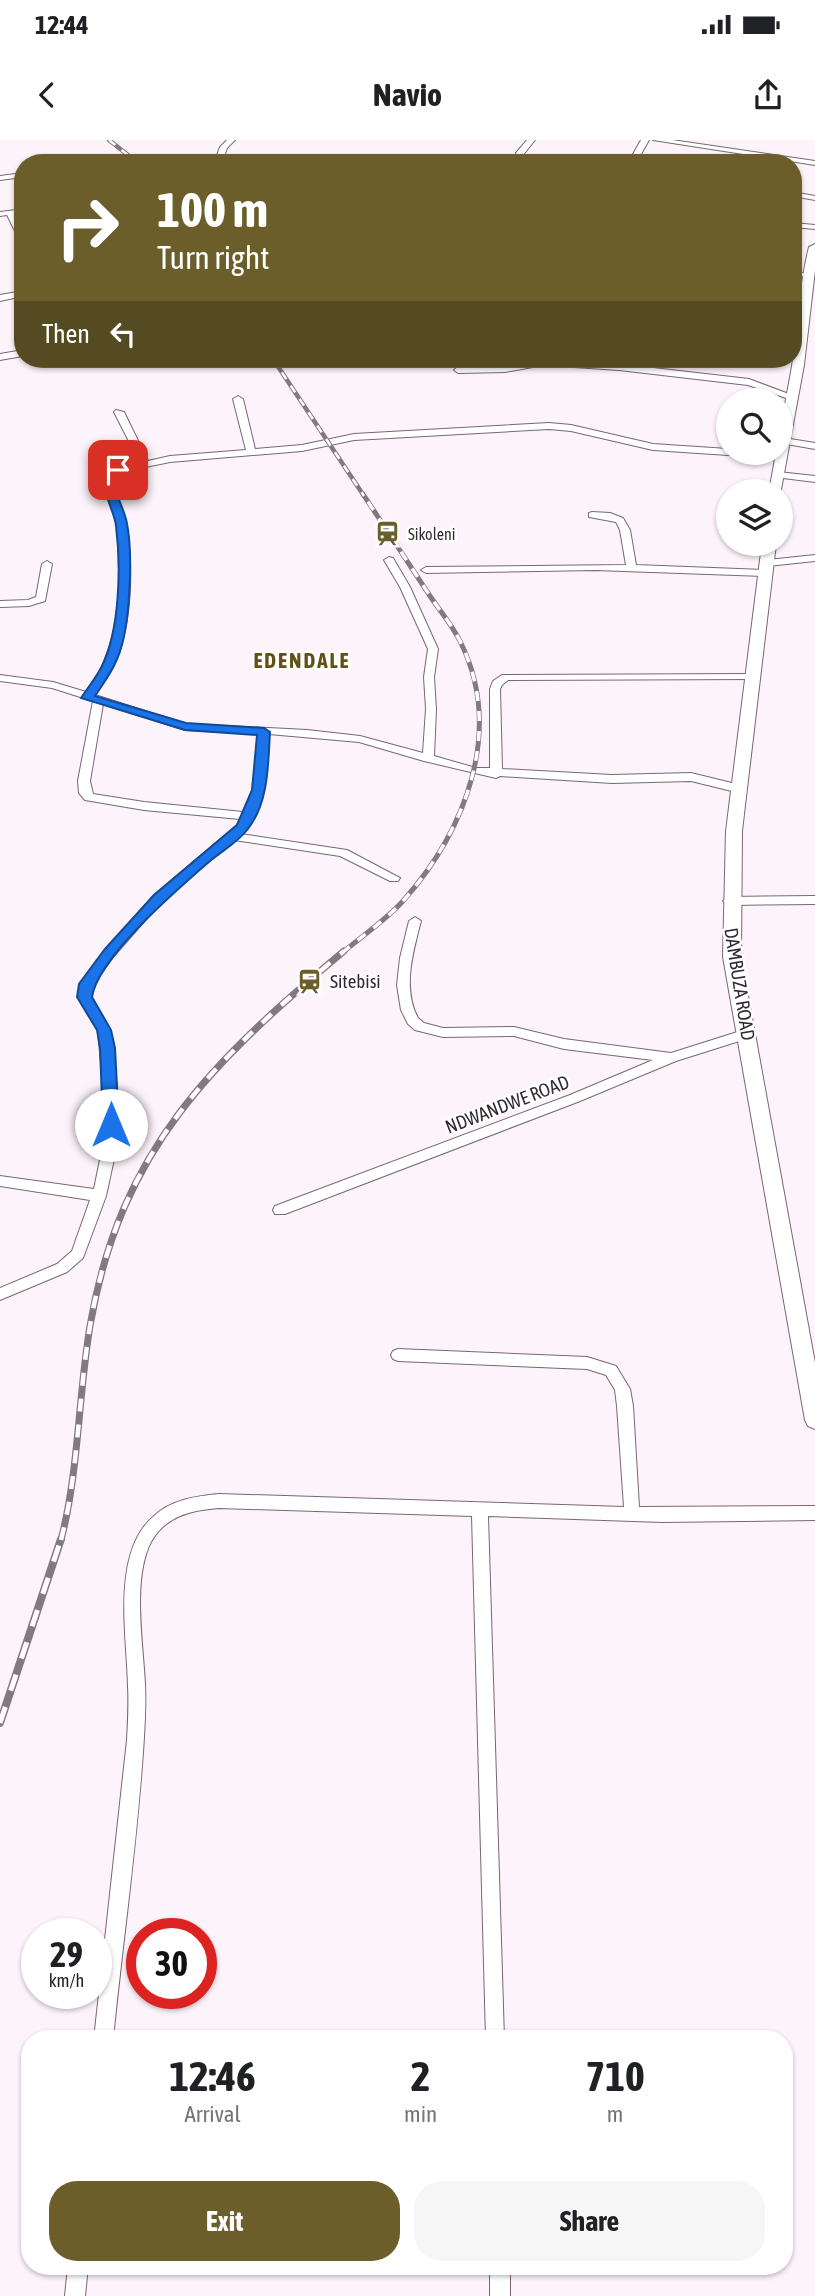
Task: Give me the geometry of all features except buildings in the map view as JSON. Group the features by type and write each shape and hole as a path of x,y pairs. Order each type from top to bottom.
{"street":[{"path":"520,153 531,140"},
{"path":"657,140 753,154"},
{"path":"0,214 14,212"},
{"path":"10,213 14,221"},
{"path":"802,337 815,247"},
{"path":"458,370 510,368"},
{"path":"626,368 749,382 766,388"},
{"path":"793,392 797,368"},
{"path":"238,399 251,453"},
{"path":"120,412 145,464"},
{"path":"249,816 144,806 89,797 85,793 93,699 116,648 123,592 122,524 109,478 118,470 145,464 302,448 364,436 549,426 571,428 653,447 716,451"},
{"path":"793,448 815,446"},
{"path":"778,479 780,465"},
{"path":"778,475 815,479"},
{"path":"592,515 610,516 620,520 625,530 631,568"},
{"name":"DAMBUZA ROAD","path":"768,556 729,901 732,957 815,1420"},
{"path":"426,570 766,568 815,558"},
{"path":"389,560 405,587 433,649 429,677 428,759"},
{"path":"0,604 36,602 41,599 47,564"},
{"path":"496,774 495,690 496,683 506,677 752,677"},
{"path":"0,678 38,681 185,727 360,739 428,759 496,774 612,779 691,777 740,789"},
{"path":"0,1294 62,1269 72,1262 86,1236 99,1196 110,1145 112,1105 104,1030 90,1010 85,997 87,984 158,898 233,836 249,816 259,790 264,732"},
{"path":"233,836 343,853 394,878"},
{"path":"729,901 815,900"},
{"path":"415,921 403,975 408,1010 418,1026 443,1032 522,1032 562,1044 671,1058"},
{"name":"NDWANDWE ROAD","path":"280,1210 551,1107 671,1058 747,1034"},
{"path":"0,1181 99,1196"},
{"path":"398,1355 587,1363 611,1370 622,1389 625,1406 632,1514"},
{"path":"104,2030 133,1766 137,1704 134,1594 137,1561 143,1542 155,1525 180,1507 219,1500 632,1514 815,1513"},
{"path":"480,1508 495,2030"},
{"path":"75,2296 77,2275"},
{"path":"500,2275 500,2296"}],"railway":[{"path":"109,140 127,154"},
{"path":"279,368 364,496"},
{"path":"342,953 403,901 444,844 460,812 472,778 478,744 479,710 473,675 460,641 363,494"},
{"path":"61,1540 75,1461 90,1326 104,1264 124,1208 149,1159 179,1113 214,1071 253,1031 344,951"},
{"path":"0,1723 61,1539"}],"place":[{"name":"Sikoleni","path":"388,534"},
{"name":"Sitebisi","path":"310,981"}],"district":[{"name":"EDENDALE","path":"302,661"}],"route":[{"path":"111,1125 112,1105 104,1030 90,1010 85,997 87,984 92,974 158,898 229,841 242,827 259,790 264,732 185,727 88,698 108,667 116,648 119,628 124,559 122,524 109,483 111,474 118,470"}]}
